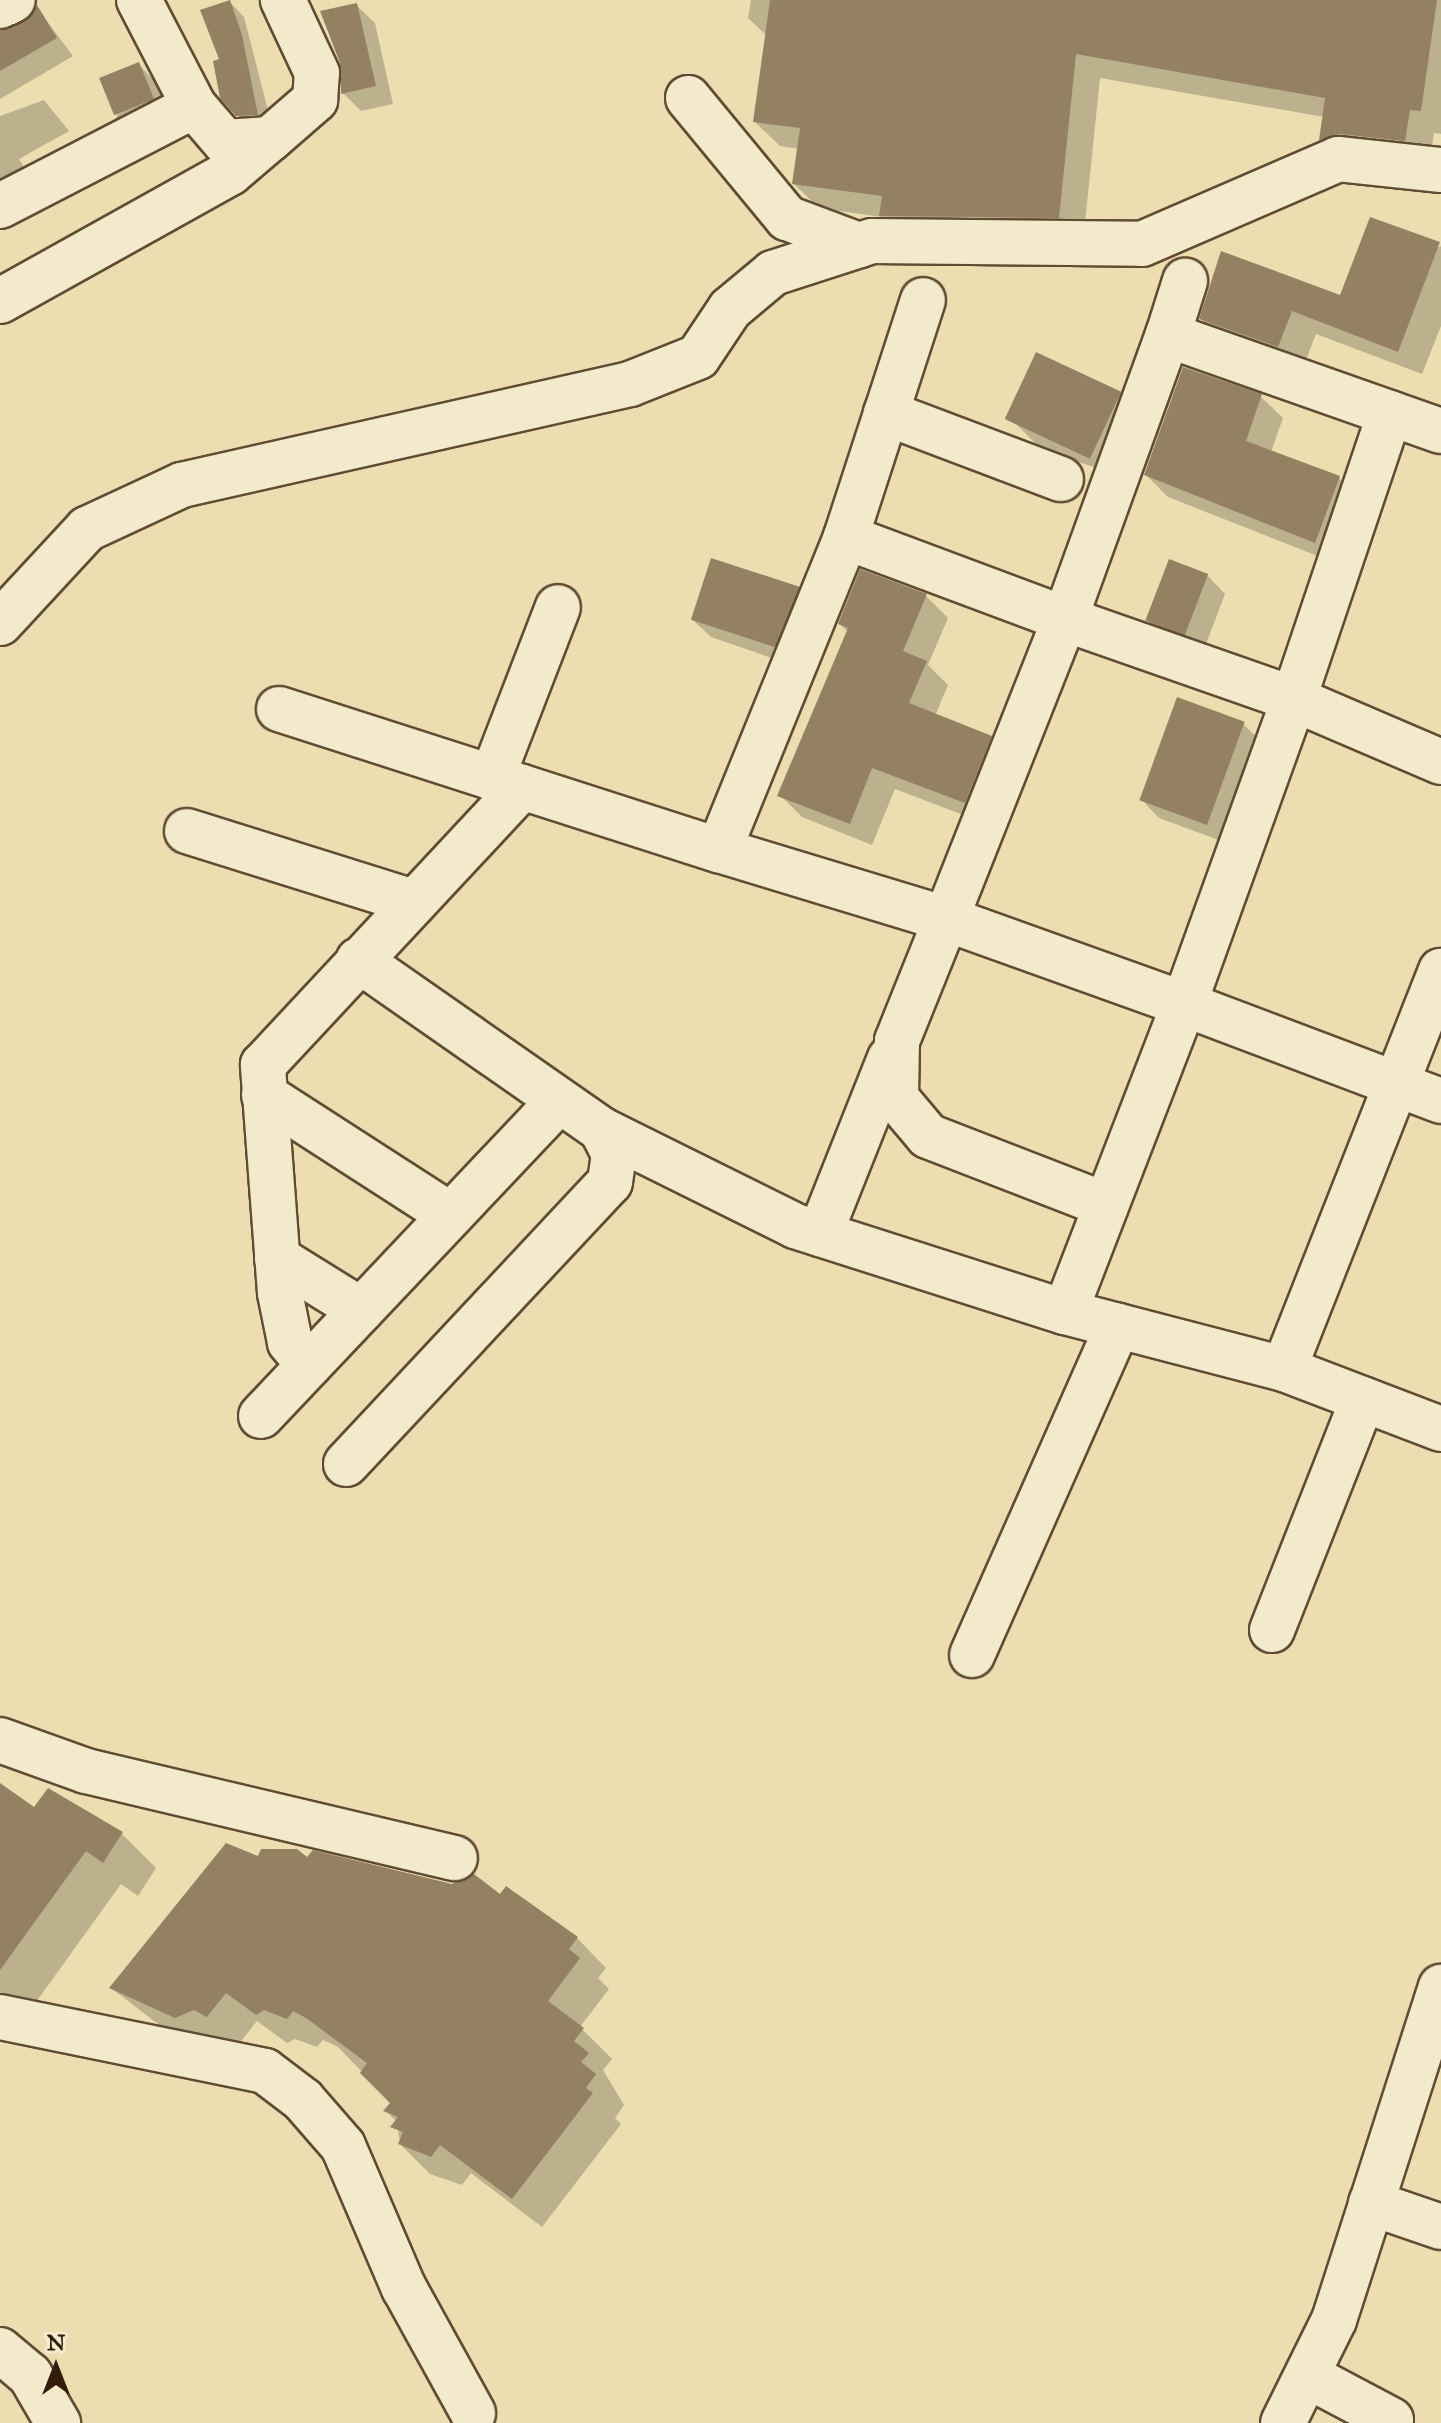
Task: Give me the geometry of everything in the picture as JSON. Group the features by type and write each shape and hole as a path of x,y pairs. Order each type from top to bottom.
{"street":[{"path":"0,6 13,0"},
{"path":"139,0 194,106 225,142 270,139"},
{"path":"0,301 230,173 315,100 317,73 283,0"},
{"path":"688,98 787,218 859,245"},
{"path":"0,206 194,106"},
{"path":"0,623 87,529 182,485 630,384 698,357 730,309 773,273 859,245 1142,244 1338,159 1441,170"},
{"path":"820,1234 1065,619 1185,281"},
{"path":"719,850 846,537 923,300"},
{"path":"1168,335 1441,431"},
{"path":"886,413 1061,479"},
{"path":"1065,1312 1184,1004 1294,699 1390,413"},
{"path":"846,537 1065,619 1294,699 1441,762"},
{"path":"309,1365 290,1342 277,1258 263,1065 413,902 507,782 558,607"},
{"path":"279,709 946,919 1421,1093"},
{"path":"187,831 413,902"},
{"path":"358,960 557,1103 602,1130 820,1234 1065,1312 1284,1369 1441,1429"},
{"path":"1284,1369 1421,1093 1441,971"},
{"path":"897,1041 896,1098 928,1136 1106,1205"},
{"path":"264,1095 450,1215"},
{"path":"261,1416 557,1103"},
{"path":"346,1464 610,1182 614,1154 602,1130"},
{"path":"277,1258 361,1310"},
{"path":"972,1655 1118,1326"},
{"path":"1272,1630 1363,1399"},
{"path":"0,1740 86,1771 455,1858"},
{"path":"1283,2423 1308,2376 1371,2203 1441,1987"},
{"path":"0,2017 265,2071 303,2100 343,2146 404,2288 473,2413"},
{"path":"1371,2203 1441,2227"},
{"path":"0,2350 30,2375 58,2423"},
{"path":"1308,2376 1391,2420"}],"building":[{"path":"230,0 242,35 258,115 236,116 220,98 213,61 219,59 200,10"},
{"path":"770,0 1437,0 1421,111 1410,110 1405,141 1341,134 1319,140 1325,98 1076,54 1059,218 879,216 882,196 792,184 800,128 753,122"},
{"path":"357,3 376,86 341,94 340,63 320,11"},
{"path":"37,5 57,38 0,71 0,31 24,22"},
{"path":"139,62 154,99 114,115 99,78"},
{"path":"1370,217 1440,242 1398,352 1292,311 1278,347 1199,319 1221,251 1340,295"},
{"path":"1036,352 1121,392 1090,459 1005,419"},
{"path":"1183,367 1262,394 1246,441 1340,476 1315,543 1144,475"},
{"path":"711,558 799,587 779,649 691,620"},
{"path":"1169,559 1208,574 1185,636 1145,621"},
{"path":"860,569 927,594 903,651 927,661 909,703 992,736 965,803 872,768 850,824 777,796 848,628 838,624"},
{"path":"1177,697 1245,722 1207,825 1139,800"},
{"path":"0,1783 34,1807 48,1788 123,1832 103,1863 86,1851 0,1970"},
{"path":"226,1843 258,1856 261,1849 297,1849 307,1857 313,1850 452,1884 474,1874 500,1894 506,1886 578,1937 569,1949 580,1958 548,2001 584,2028 574,2041 589,2053 581,2062 596,2074 586,2088 593,2093 512,2199 440,2145 431,2157 398,2144 403,2132 390,2127 398,2117 383,2111 390,2103 360,2073 367,2063 293,2011 287,2019 264,2010 256,2015 226,1993 207,2017 194,2010 175,2018 109,1988"}]}
